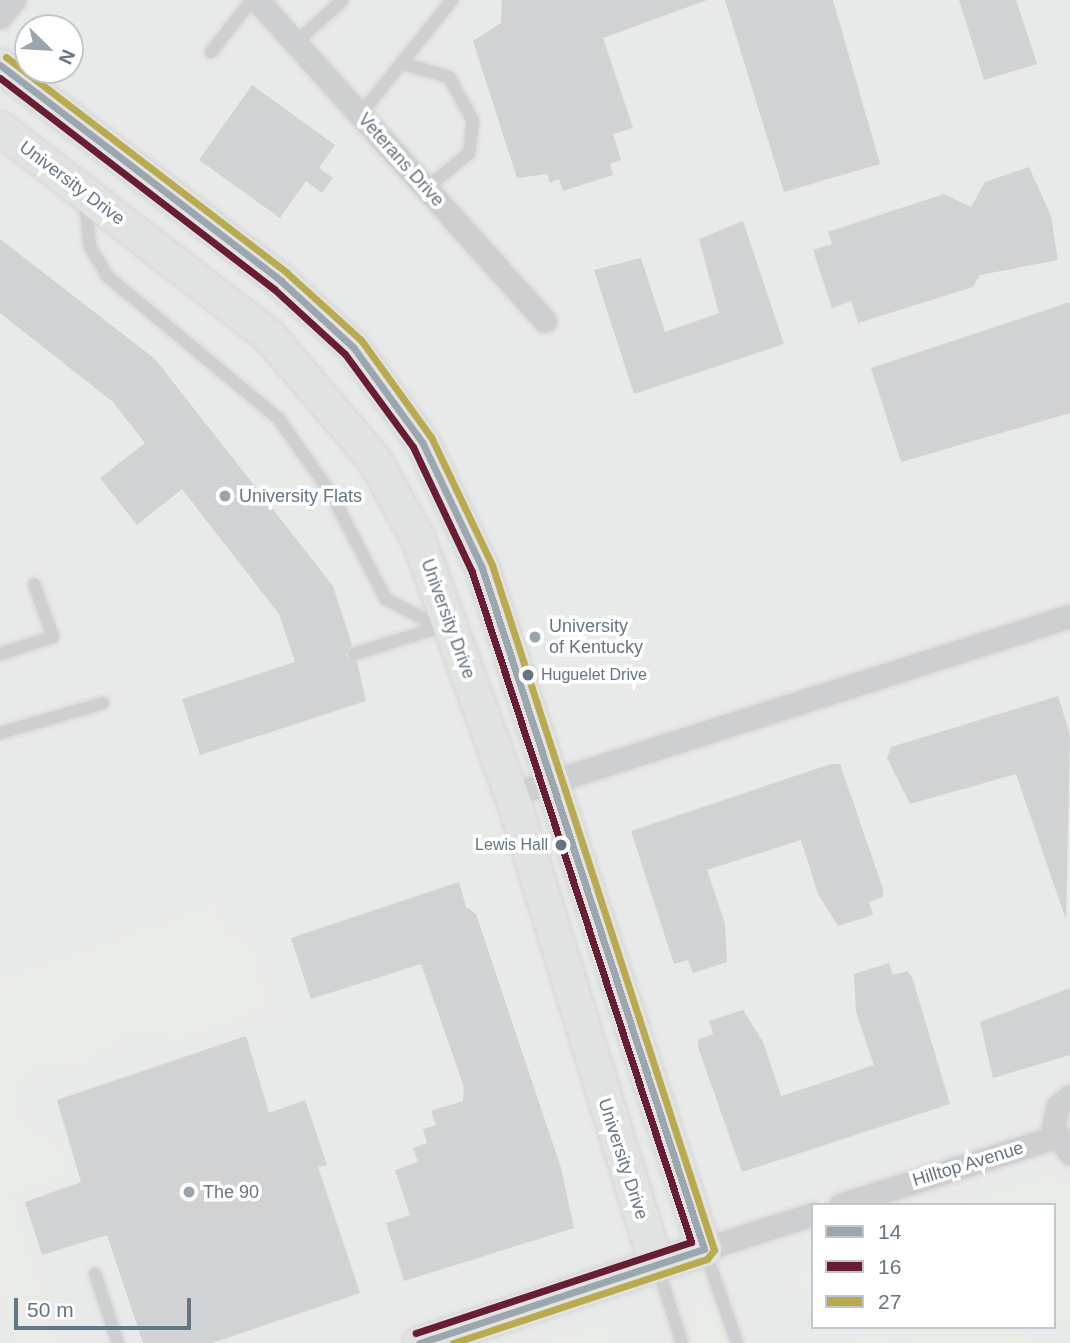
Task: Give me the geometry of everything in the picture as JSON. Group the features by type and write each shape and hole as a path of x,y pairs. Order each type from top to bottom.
{"street":[{"path":"0,17 14,0"},
{"name":"Veterans Drive","path":"255,0 545,321"},
{"path":"0,65 281,281 353,347 390,394 461,514 704,1249"},
{"name":"University Drive","path":"0,128 228,301 308,378 373,458 418,539 444,626 510,795 656,1265"},
{"path":"510,795 1070,616"},
{"path":"1063,1145 1054,1116 1070,1096"},
{"name":"Hilltop Avenue","path":"847,1203 1063,1145"},
{"path":"419,1343 811,1215"}],"lane":[{"path":"211,52 255,0"},
{"path":"295,43 343,0"},
{"path":"360,115 404,64 452,0"},
{"path":"404,64 449,77 473,121 472,144 463,161 426,189"},
{"path":"83,192 90,247 108,277 278,418 330,492 386,599 444,626"},
{"path":"0,654 53,637 34,584"},
{"path":"354,654 444,626"},
{"path":"0,733 103,703"},
{"path":"704,1249 737,1343"},
{"path":"656,1265 682,1343"},
{"path":"95,1274 118,1343"}],"shaded area":[{"name":"University of Kentucky","path":"0,0 1070,0 1070,1343 0,1343"},
{"path":"215,902 227,927 253,946 273,1008 171,1045 156,1035 130,1035 86,1064 38,1066 22,1084 19,1110 33,1130 62,1140 68,1178 14,1196 59,1343 16,1343 0,1292 0,977"},
{"path":"1046,1173 1070,1179 1070,1327 1056,1323 1056,1203 954,1203"},
{"path":"811,1270 811,1324 795,1272"},
{"path":"696,1304 714,1304 721,1312 731,1343 694,1343 688,1321"},
{"path":"607,1319 616,1343 550,1343 549,1338"},
{"path":"813,1329 840,1329 823,1343 817,1343"},
{"path":"862,1329 886,1329 890,1343 848,1343"},
{"path":"904,1329 1016,1329 1055,1343 908,1343"}],"building":[{"path":"502,0 707,0 603,38 633,128 613,134 621,160 610,164 613,175 563,191 559,179 550,183 547,174 517,178 473,41 501,23"},
{"path":"725,0 833,0 880,164 784,192"},
{"path":"959,0 1016,0 1037,64 984,80"},
{"path":"252,85 335,145 319,168 333,178 322,193 306,181 280,218 199,160"},
{"path":"1029,167 1051,216 1058,260 980,275 973,287 858,323 851,301 832,308 813,250 832,244 828,232 944,194 971,207 985,182"},
{"path":"743,221 784,344 634,394 594,270 641,258 665,332 719,313 699,239"},
{"name":"University Flats","path":"0,239 155,359 333,586 352,645 346,656 357,662 366,701 200,755 182,699 295,662 279,614 182,489 137,525 100,478 145,443 113,402 0,313"},
{"path":"1070,302 1070,413 901,462 871,368"},
{"path":"1058,696 1070,734 1066,920 1016,774 910,804 887,758 891,747"},
{"path":"831,764 840,764 883,889 883,897 869,902 873,915 838,926 818,894 801,840 707,870 725,924 727,962 693,973 688,960 674,964 631,831"},
{"name":"Lewis Hall","path":"459,882 466,907 476,914 561,1168 574,1228 404,1281 386,1223 410,1215 395,1170 418,1162 413,1148 427,1143 423,1129 436,1125 431,1111 463,1101 464,1087 421,964 311,999 291,938"},
{"path":"889,963 893,975 907,971 912,977 950,1104 742,1172 698,1047 699,1039 713,1034 709,1021 743,1010 763,1042 781,1096 806,1088 874,1065 856,1012 854,974"},
{"path":"1070,988 1070,1055 993,1078 980,1022"},
{"name":"The 90","path":"246,1036 269,1113 305,1100 327,1165 318,1167 360,1293 212,1343 143,1343 107,1235 42,1255 25,1202 81,1182 57,1100"}],"transit line":[{"name":"27","path":"6,57 287,273 361,340 431,437 492,565 714,1250 707,1259 453,1343"},
{"name":"14","path":"0,65 281,281 353,347 422,442 482,568 704,1249 419,1343"},
{"name":"16","path":"0,78 274,289 345,354 413,447 472,572 691,1242 416,1333"}],"place":[{"name":"University Flats","path":"225,496"},
{"name":"University of Kentucky","path":"535,637"},
{"name":"Huguelet Drive","path":"528,675"},
{"name":"Lewis Hall","path":"561,845"},
{"name":"The 90","path":"189,1192"}]}
